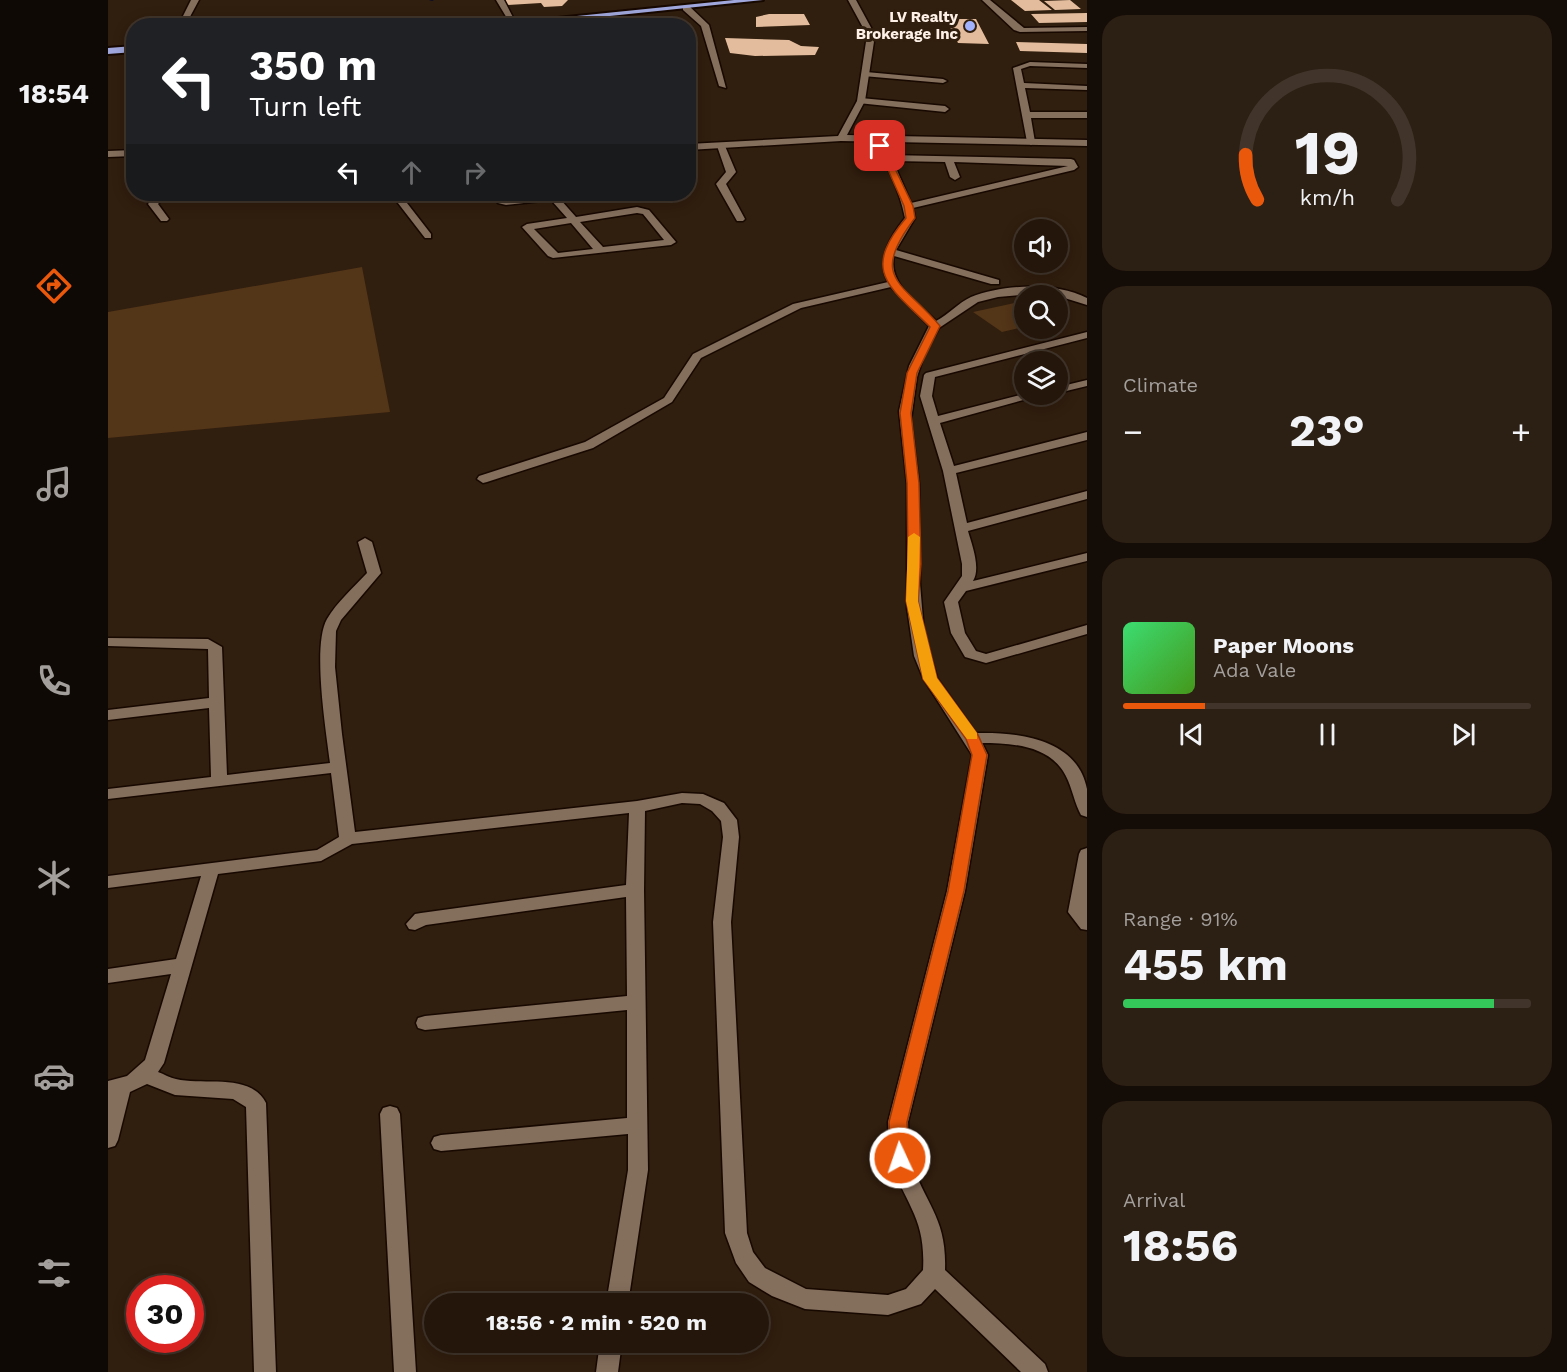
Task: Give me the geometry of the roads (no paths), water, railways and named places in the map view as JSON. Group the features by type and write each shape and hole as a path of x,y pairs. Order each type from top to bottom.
{"highway":[{"path":"578,18 759,0"},
{"path":"108,51 126,50"}],"street":[{"path":"185,18 195,0"},
{"path":"500,0 510,18"},
{"path":"841,138 861,101 870,35 852,0"},
{"path":"986,0 1012,24 1023,30 1087,29"},
{"path":"686,8 705,26 723,86"},
{"path":"1031,142 1017,68 1022,66 1087,66"},
{"path":"866,74 943,81"},
{"path":"1019,85 1087,88"},
{"path":"861,101 945,109"},
{"path":"1026,115 1087,115"},
{"path":"696,147 841,138 1087,143"},
{"path":"873,138 909,206 910,218 900,231 890,251 887,273 892,284 935,326"},
{"path":"721,146 731,172 721,184 740,219"},
{"path":"108,154 126,153"},
{"path":"885,158 1071,162 1073,167 909,206"},
{"path":"948,159 955,177"},
{"path":"155,201 153,204 164,219"},
{"path":"400,201 428,236"},
{"path":"558,201 600,250"},
{"path":"644,211 672,240 670,243 554,255 526,227 574,218 644,211"},
{"path":"890,251 995,282"},
{"path":"483,479 589,445 668,400 697,356 797,306 892,284"},
{"path":"108,882 321,855 348,839 637,807 682,798 703,799 718,807 729,820 731,837 722,922 736,1233 744,1256 757,1275 780,1289 805,1299 888,1305 913,1297 934,1275 935,1248 931,1226 900,1158 898,1122 956,891 980,755 973,738 930,679 912,601 915,564 913,483 905,413 912,373 935,326 947,322 973,301 1000,293 1062,292 1081,297 1087,302"},
{"path":"1087,335 930,375 926,396 949,471 969,576 951,602 958,633 970,654 978,658 986,658 1087,629"},
{"path":"1068,388 1087,383"},
{"path":"933,421 1014,401"},
{"path":"949,471 1087,436"},
{"path":"960,529 1087,495"},
{"path":"348,839 337,768 328,667 329,632 334,619 374,573 365,542"},
{"path":"960,588 1087,557"},
{"path":"108,642 211,644 214,647 219,782"},
{"path":"108,715 216,702"},
{"path":"973,738 1006,737 1029,742 1047,750 1068,767 1087,811"},
{"path":"108,794 337,768"},
{"path":"619,1293 638,1170 635,890 637,807"},
{"path":"1087,854 1077,912 1087,924"},
{"path":"108,1140 114,1088 133,1084 146,1075 154,1063 211,870"},
{"path":"415,924 421,919 635,890"},
{"path":"108,976 183,965"},
{"path":"425,1023 636,1002"},
{"path":"146,1075 175,1087 237,1091 256,1102 265,1372"},
{"path":"390,1114 405,1372"},
{"path":"441,1143 637,1125"},
{"path":"934,1275 1037,1372"},
{"path":"607,1372 610,1353"}],"place":[{"name":"LV Realty Brokerage Inc","path":"970,26"}]}
